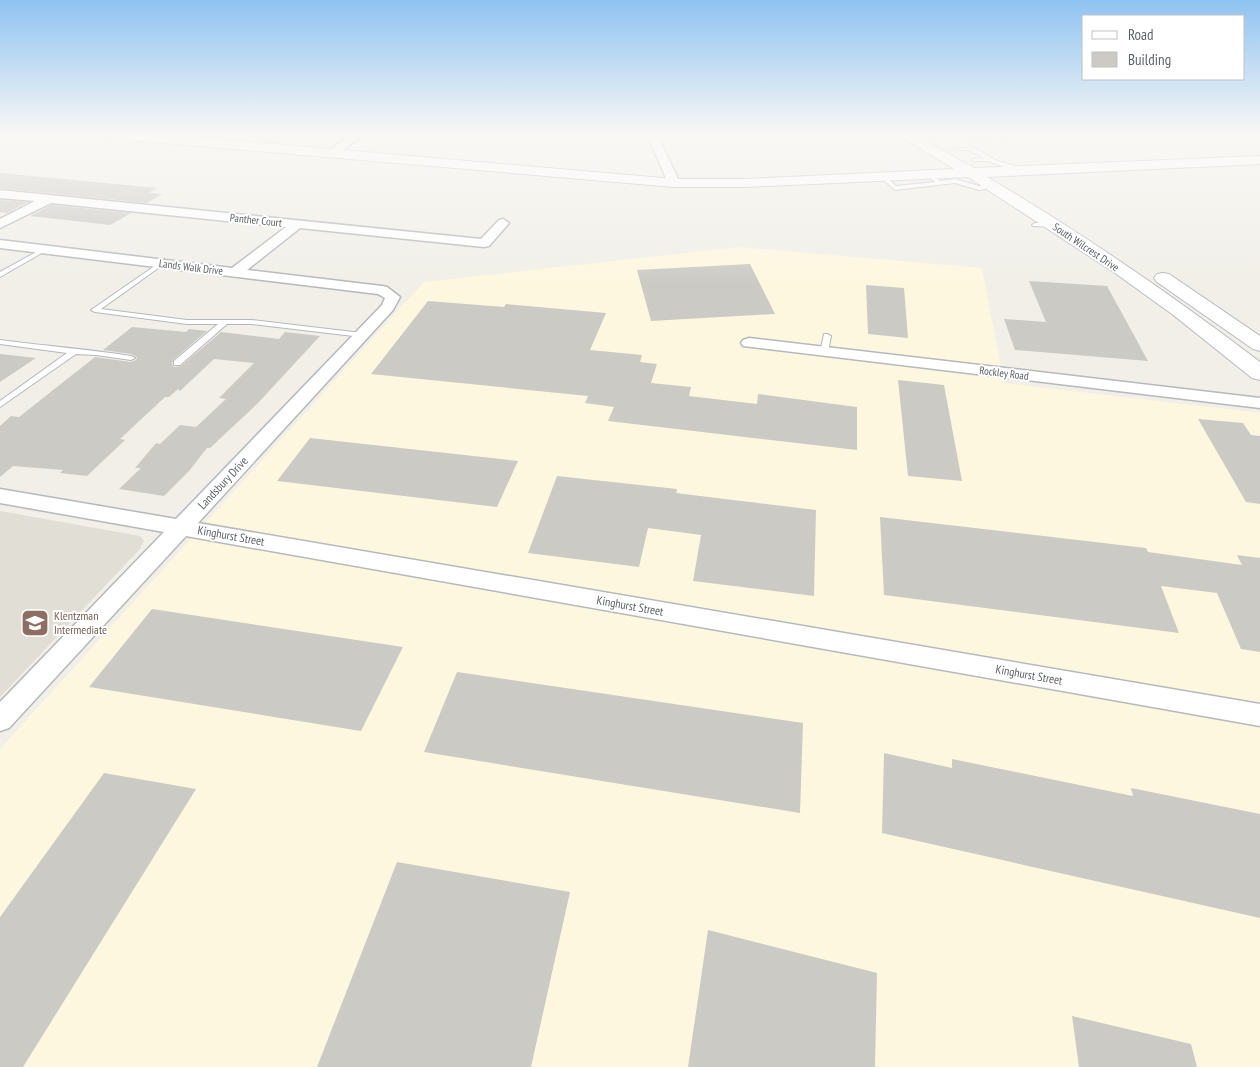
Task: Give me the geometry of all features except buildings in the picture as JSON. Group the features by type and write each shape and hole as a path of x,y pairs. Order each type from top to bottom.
{"street":[{"path":"704,184 717,184"},
{"name":"South Wilcrest Drive","path":"1006,184 1054,225 1151,290 1260,373"},
{"name":"South Wilcrest Drive","path":"1012,184 1082,224 1188,294 1260,345"},
{"name":"Panther Court","path":"0,194 484,243 503,223"},
{"path":"0,224 49,199"},
{"path":"235,272 298,224"},
{"path":"1054,225 1082,224"},
{"name":"Lands Walk Drive","path":"0,244 382,290"},
{"name":"Landsbury Drive","path":"0,720 362,335 391,302 393,296 382,290"},
{"path":"1151,290 1188,294"},
{"name":"Rockley Road","path":"749,343 825,344 1260,402"},
{"name":"Kinghurst Street","path":"0,496 1260,715"}],"lane":[{"path":"965,184 979,188 983,184"},
{"path":"1035,226 1054,225"},
{"path":"0,275 45,249"},
{"path":"162,263 94,310 188,322 275,324 362,335"},
{"path":"177,363 225,322"},
{"path":"0,342 74,352 96,352 132,358"},
{"path":"0,405 74,352"}],"shaded area":[{"path":"739,247 982,268 1004,383 1260,413 1260,1067 0,1067 0,749 424,282"},
{"name":"Klentzman Intermediate","path":"0,511 140,536 144,541 140,549 0,697"}],"place":[{"name":"Klentzman Intermediate","path":"35,623"}]}
